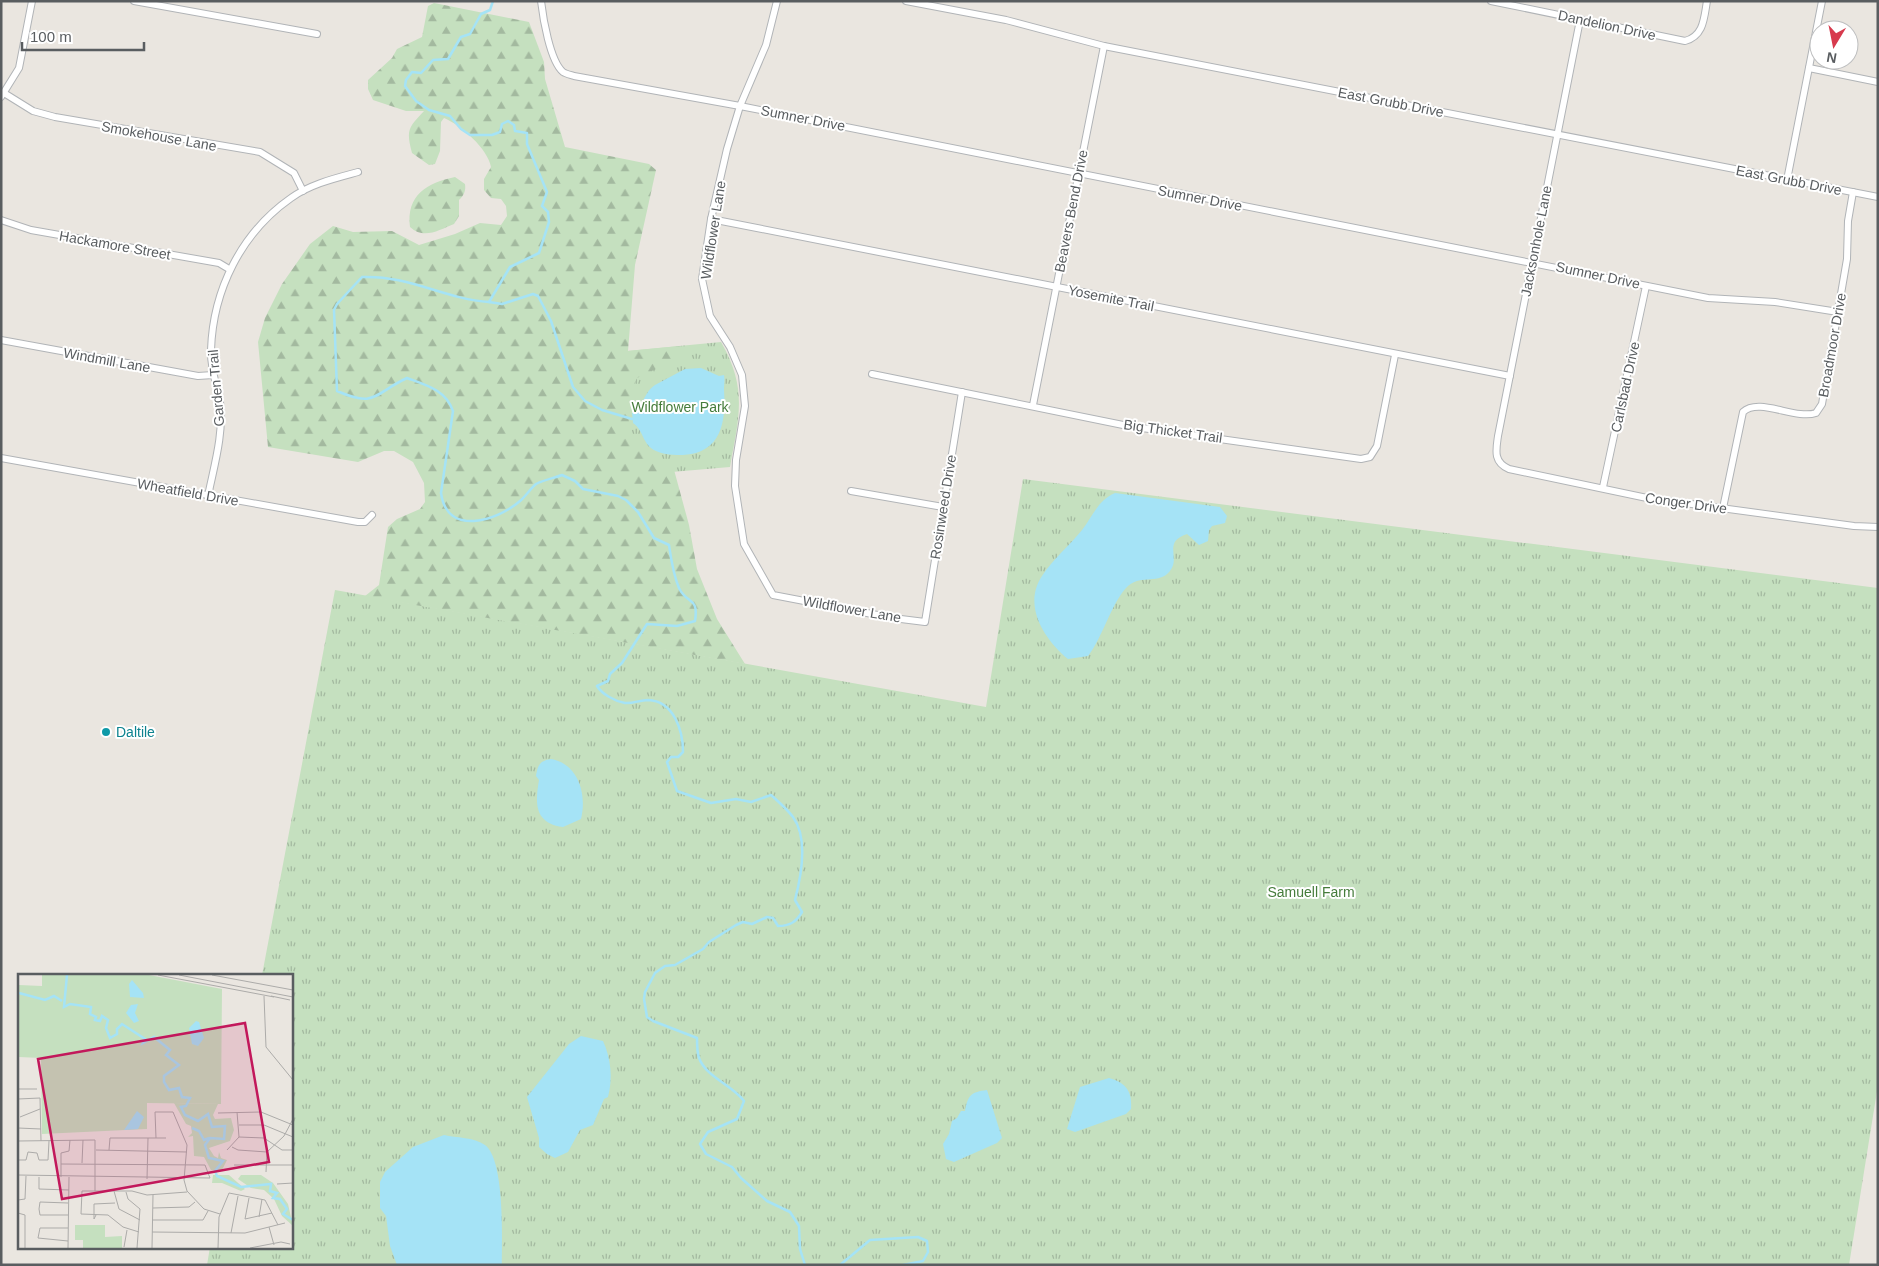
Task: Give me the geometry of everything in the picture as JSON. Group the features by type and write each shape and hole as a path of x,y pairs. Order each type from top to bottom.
{"street":[{"path":"3,95 19,68 32,1"},
{"path":"134,1 317,34"},
{"name":"Sumner Drive","path":"541,1 543,17 554,59 564,72 1301,219 1532,261 1708,298 1775,302 1838,312"},
{"name":"Wildflower Lane","path":"777,1 766,45 740,106 727,149 712,219 702,279 710,316 730,347 742,375 745,406 736,460 735,486 744,544 773,595 893,618 925,622"},
{"name":"East Grubb Drive","path":"906,1 1006,20 1104,46 1556,136 1878,197"},
{"name":"Dandelion Drive","path":"1491,1 1680,40 1694,39 1702,26 1707,1"},
{"path":"1818,20 1822,1"},
{"name":"Jacksonhole Lane","path":"1498,461 1496,454 1498,436 1580,20"},
{"name":"Beavers Bend Drive","path":"1033,405 1104,46"},
{"path":"1788,180 1809,68"},
{"path":"1819,70 1878,82"},
{"name":"Smokehouse Lane","path":"3,95 33,111 55,117 260,152 294,173 303,191"},
{"name":"Garden Trail","path":"208,496 220,422 220,402 213,375 211,352 213,321 229,269 248,238 291,198 334,178 358,172"},
{"name":"Broadmoor Drive","path":"1722,508 1743,412 1747,408 1758,407 1805,415 1816,413 1822,404 1847,259 1848,222 1853,192"},
{"name":"Yosemite Trail","path":"712,219 1395,355 1510,376"},
{"name":"Hackamore Street","path":"1,220 30,230 219,263 229,269"},
{"name":"Carlsbad Drive","path":"1603,488 1646,286"},
{"name":"Windmill Lane","path":"1,340 198,376 213,375"},
{"name":"Big Thicket Trail","path":"872,374 1033,405 1128,426 1361,459 1370,457 1377,446 1395,355"},
{"name":"Rosinweed Drive","path":"925,622 962,392"},
{"name":"Wheatfield Drive","path":"1,458 358,522 365,522 372,515"},
{"name":"Conger Drive","path":"1498,461 1509,469 1647,498 1854,526 1878,527"},
{"path":"850,491 943,507"}],"green space":[{"path":"434,3 529,22 544,62 545,79 565,147 649,164 656,170 635,265 628,351 680,346 675,360 637,378 628,401 630,441 647,457 673,466 689,525 697,569 717,619 745,664 365,596 379,585 388,527 397,519 420,509 425,502 424,483 413,462 394,451 384,451 358,462 268,447 258,342 265,318 282,284 310,244 333,226 353,232 392,231 419,245 455,234 480,223 501,225 507,216 506,206 501,199 491,198 484,190 484,179 491,167 485,153 473,138 451,121 444,118 441,122 440,151 435,164 429,165 412,153 409,139 412,126 424,111 406,111 373,100 368,89 368,80 392,58 397,49 422,37 428,6"},
{"path":"455,177 465,184 465,189 459,200 459,216 454,224 432,233 421,233 410,227 411,207 421,192 436,183"},
{"name":"Wildflower Park","path":"721,342 730,359 738,389 738,418 730,467 625,476 616,352"},
{"name":"Samuell Farm","path":"1023,479 1878,588 1878,1085 1849,1265 207,1265 210,1248 292,1248 292,974 262,974 335,590 986,707"}],"water":[{"path":"701,368 719,376 724,375 724,413 719,433 714,442 696,453 673,455 656,451 648,445 637,426 633,423 632,413 639,407 648,391 655,385 685,369"},
{"path":"1115,493 1220,507 1227,516 1225,523 1212,526 1209,530 1208,541 1199,545 1187,534 1175,541 1174,561 1170,571 1161,578 1133,582 1128,586 1117,601 1088,656 1068,659 1051,642 1039,622 1034,599 1036,587 1046,570 1082,530 1100,504"},
{"path":"551,759 561,762 568,767 579,782 582,791 583,810 581,819 563,827 546,821 539,811 537,804 539,780 536,776 538,769 542,762"},
{"path":"581,1036 603,1041 608,1054 610,1090 593,1125 580,1130 568,1152 555,1158 539,1147 539,1138 527,1097 569,1044"},
{"path":"1109,1078 1127,1089 1131,1098 1131,1109 1126,1114 1075,1132 1067,1129 1080,1087"},
{"path":"987,1090 1002,1138 997,1143 954,1162 946,1159 943,1144 949,1134 952,1121 957,1118 961,1111 965,1111 967,1101 971,1095"},
{"path":"444,1135 481,1142 491,1153 496,1167 501,1201 502,1265 397,1265 390,1246 386,1216 380,1208 380,1182 385,1172 413,1147"}],"waterway":[{"path":"493,1 490,10 481,14 470,34 461,37 448,59 433,60 421,73 412,72 406,80 405,86 416,101 429,110 450,116 461,129 470,135 492,135 500,132 502,124 508,121 514,125 515,131 527,133 527,144 547,192 542,206 548,212 549,222 539,253 510,267 489,302 457,297 411,283 379,277 362,277 337,304 334,310 337,391 367,399 380,394 407,378 434,389 446,398 453,411 441,493 445,507 453,516 463,520 486,519 510,508 520,501 536,484 562,475 575,481 583,489 618,496 626,500 638,512 654,538 669,545 677,583 682,593 694,604 695,621 677,626 647,624 622,663 610,674 608,681 597,686 605,694 617,701 628,703 648,700 657,702 670,711 679,727 683,744 683,752 678,757 671,757 667,762 677,791 711,803 736,799 751,802 771,795 788,811 798,826 801,836 801,869 795,900 802,912 795,921 786,925 778,926 773,918 767,917 752,924 743,922 675,965 665,966 655,973 645,992 644,999 647,1017 697,1038 698,1056 702,1065 744,1101 737,1119 708,1132 700,1144 706,1154 732,1167 741,1178 767,1201 790,1212 799,1226 800,1249 805,1265"},
{"path":"489,302 502,304 533,294 538,296 551,321 573,387 585,401 602,410 632,419"},
{"path":"840,1265 870,1240 918,1237 927,1241 928,1252 923,1261 903,1265"}],"place":[{"name":"Daltile","path":"106,732"}]}
